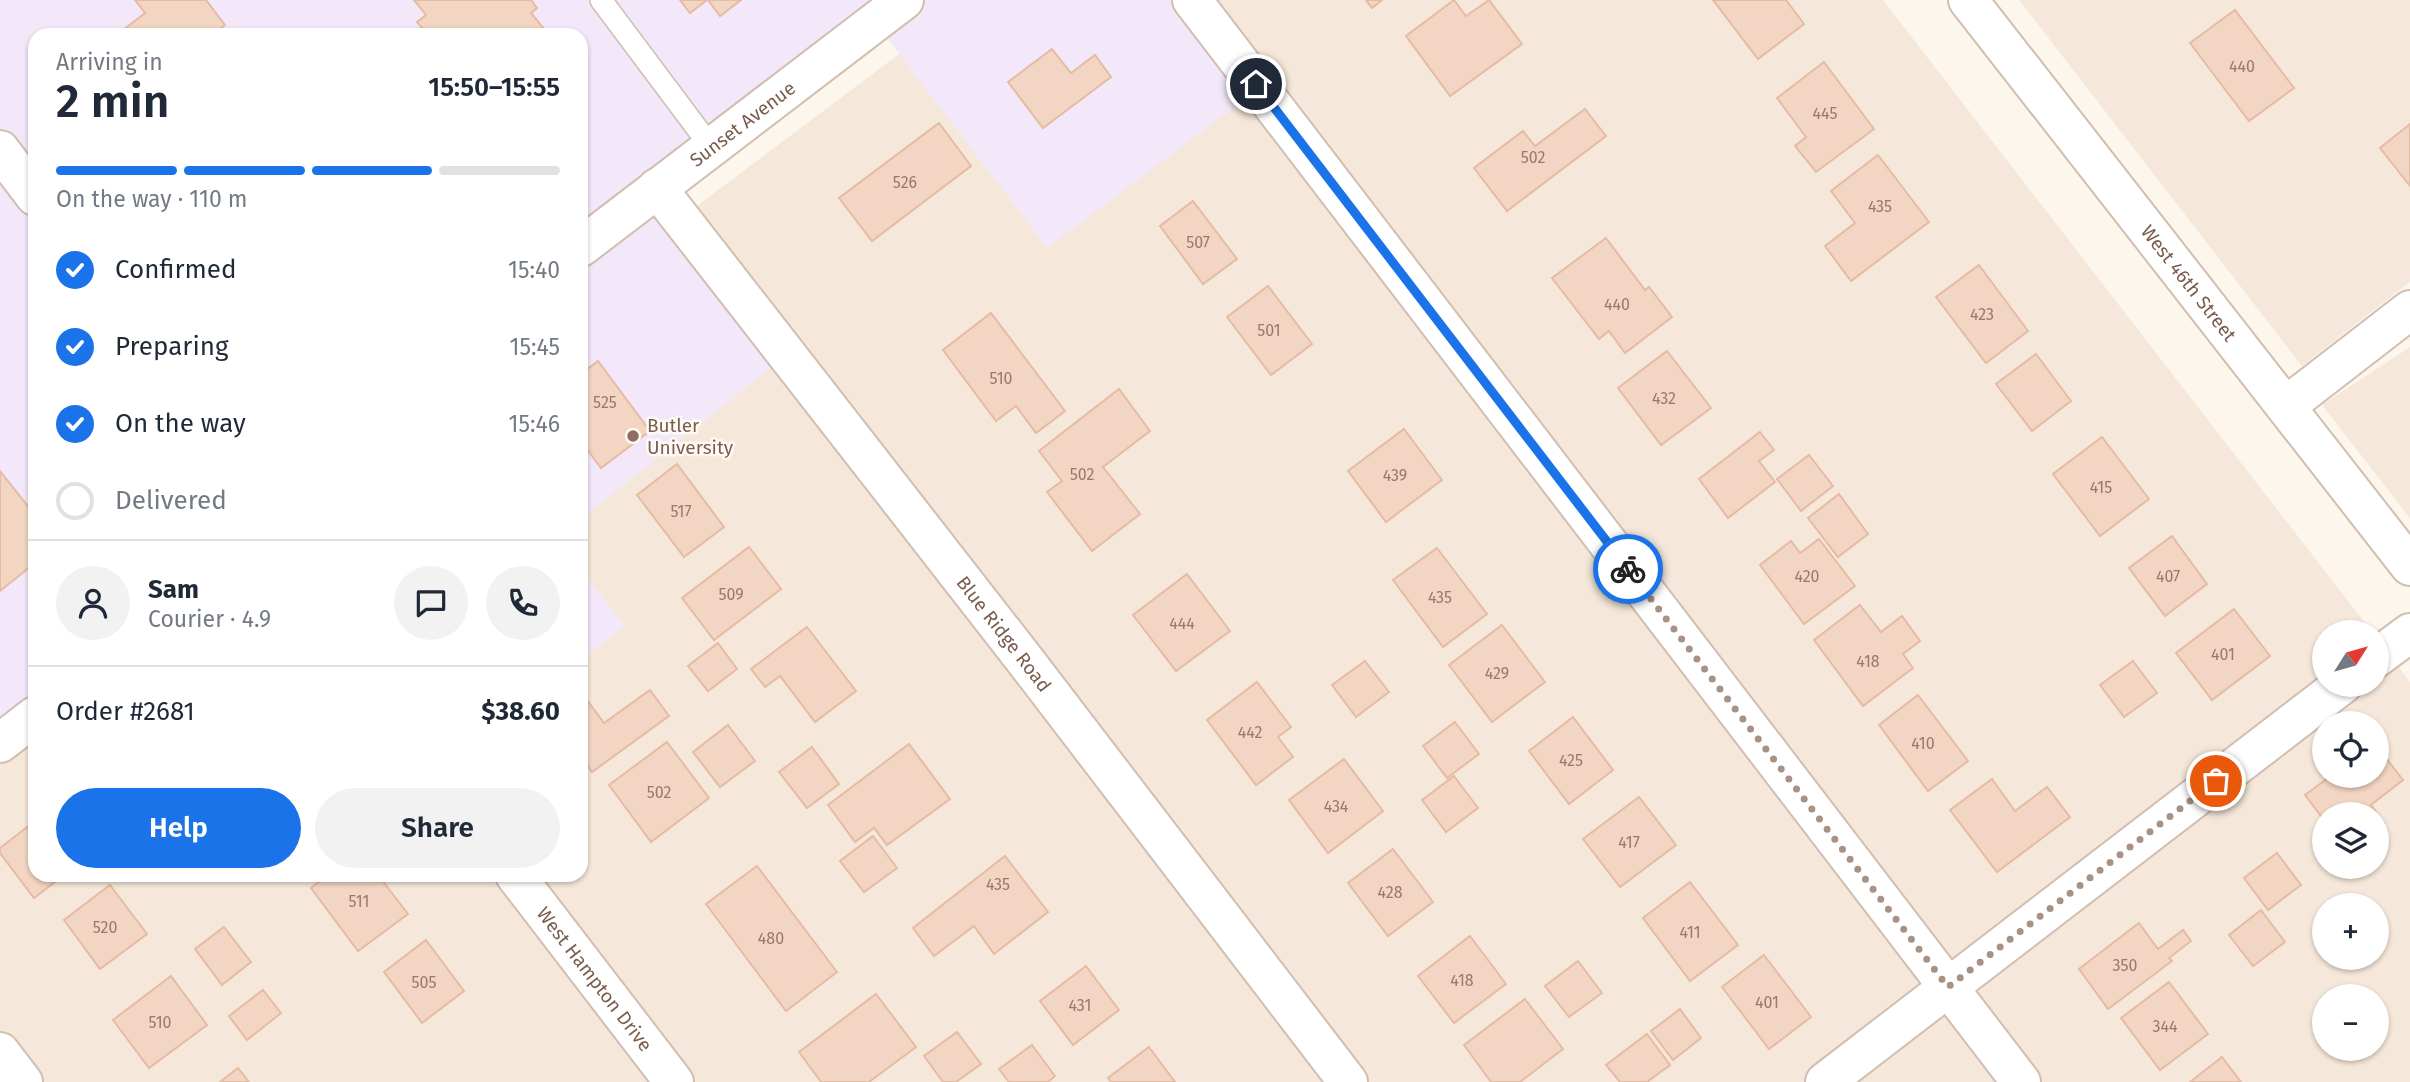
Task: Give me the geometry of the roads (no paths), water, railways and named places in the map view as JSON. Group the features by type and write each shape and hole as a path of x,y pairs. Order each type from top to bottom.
{"street":[{"name":"Sunset Avenue","path":"588,242 904,0"},
{"path":"1192,0 2021,1082"},
{"name":"West 46th Street","path":"1968,0 2410,566"},
{"path":"0,150 28,187"},
{"name":"Blue Ridge Road","path":"657,188 1024,659 1348,1082"},
{"path":"2286,406 2410,310"},
{"path":"2389,648 2410,633"},
{"path":"1825,1082 2326,697"},
{"path":"0,743 28,721"},
{"name":"West Hampton Drive","path":"520,882 674,1082"},
{"path":"0,1052 23,1082"}],"lane":[{"path":"601,0 711,147"}],"place":[{"name":"Butler University","path":"633,436"}]}
